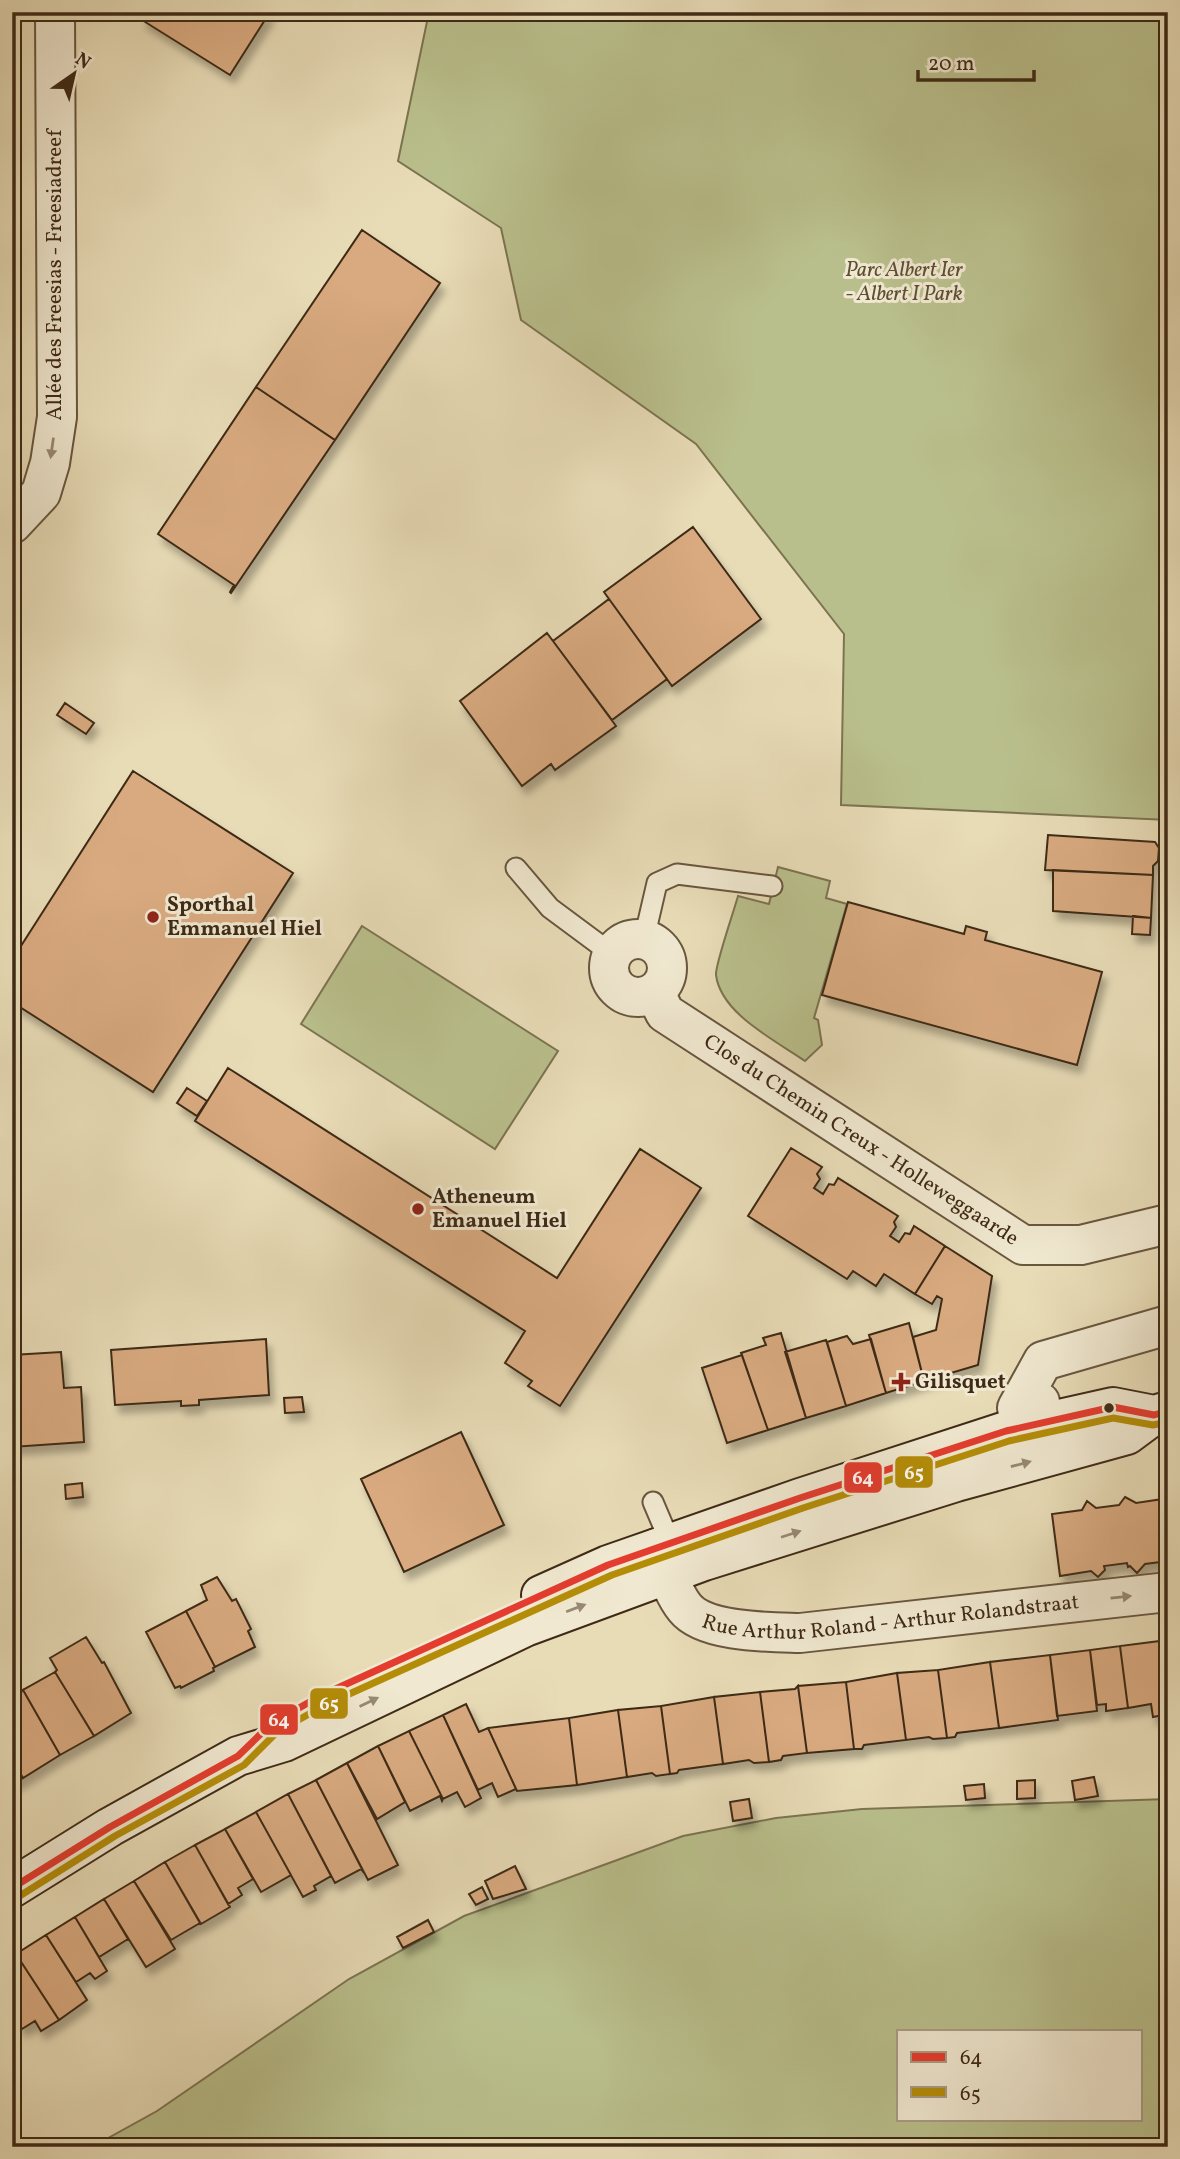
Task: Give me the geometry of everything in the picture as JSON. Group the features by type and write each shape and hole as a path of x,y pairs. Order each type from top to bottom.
{"street":[{"name":"Allée des Freesias - Freesiadreef","path":"14,522 41,493 50,463 57,416 55,12"},
{"name":"Clos du Chemin Creux - Holleweggaarde","path":"628,947 661,949 668,967 662,986 655,993 666,1013 1023,1245 1081,1245 1168,1224"},
{"path":"1040,1402 1017,1408 1043,1361 1168,1325"},
{"path":"12,1888 110,1827 238,1756 284,1742 670,1559 1127,1435 1161,1413"},
{"name":"Rue Arthur Roland - Arthur Rolandstraat","path":"670,1559 686,1609 708,1622 757,1631 800,1633 1168,1592"}],"lane":[{"path":"516,868 550,908 628,947 657,883 667,878 677,874 772,886"},
{"path":"653,1502 670,1559"}],"green space":[{"name":"Parc Albert Ier - Albert I Park","path":"429,12 1168,12 1168,820 841,805 844,634 696,444 521,320 501,228 398,161"},
{"path":"778,867 830,881 826,898 847,904 814,1018 818,1020 822,1045 805,1061 738,1014 720,989 716,975 738,896 769,904"},
{"path":"362,926 558,1051 495,1149 301,1024"},
{"path":"1168,1799 1168,2147 92,2147 157,2111 349,1979 464,1916 683,1836 776,1818 862,1809"}],"building":[{"path":"147,12 270,12 230,75 142,20"},
{"path":"362,230 440,283 335,440 256,387"},
{"path":"256,387 335,440 231,593 234,585 158,534"},
{"path":"693,527 761,619 672,686 604,592"},
{"path":"609,599 667,679 612,720 553,641"},
{"path":"547,633 616,726 555,770 551,764 522,786 460,701"},
{"path":"65,703 94,723 86,734 57,715"},
{"name":"Sporthal Emmanuel Hiel","path":"133,771 293,873 153,1092 12,1002 12,960"},
{"path":"1048,835 1155,842 1159,848 1158,861 1153,866 1153,875 1045,870"},
{"path":"1053,870 1153,875 1151,918 1053,911"},
{"path":"848,902 964,934 966,926 987,932 985,940 1102,972 1077,1065 822,995"},
{"path":"1133,916 1151,918 1150,935 1132,934"},
{"path":"228,1068 557,1278 640,1149 701,1188 560,1406 528,1386 532,1381 505,1363 525,1331 195,1121"},
{"path":"187,1088 207,1101 197,1116 177,1103"},
{"path":"791,1148 822,1167 817,1174 820,1179 814,1188 823,1194 829,1184 834,1185 838,1178 898,1216 894,1222 896,1227 890,1236 899,1242 905,1233 910,1234 914,1226 945,1246 915,1294 884,1274 876,1286 853,1271 847,1279 748,1216"},
{"path":"945,1246 992,1276 978,1365 924,1381 913,1337 936,1330 942,1299 937,1296 932,1304 915,1294"},
{"path":"909,1323 924,1381 886,1393 869,1335"},
{"path":"781,1333 806,1418 768,1430 741,1353 766,1345 763,1338"},
{"path":"847,1336 853,1344 871,1339 886,1393 846,1406 827,1342"},
{"path":"266,1339 269,1395 199,1400 199,1405 181,1406 181,1401 115,1405 111,1350"},
{"path":"826,1340 846,1406 806,1418 785,1352"},
{"path":"61,1352 64,1388 81,1387 84,1442 12,1447 12,1355"},
{"path":"742,1355 768,1430 727,1443 702,1368"},
{"path":"302,1397 304,1412 285,1413 284,1398"},
{"path":"461,1432 504,1525 404,1572 361,1479"},
{"path":"82,1483 83,1497 66,1499 65,1485"},
{"path":"1125,1497 1136,1503 1163,1499 1168,1561 1145,1564 1137,1573 1128,1567 1127,1563 1104,1566 1105,1570 1098,1577 1091,1571 1060,1576 1052,1514 1082,1510 1087,1501 1096,1508 1119,1505"},
{"path":"217,1577 232,1601 236,1599 251,1629 248,1631 255,1647 215,1667 186,1611 207,1600 201,1585"},
{"path":"186,1611 215,1667 214,1671 181,1688 175,1688 146,1632"},
{"path":"86,1637 102,1663 104,1662 131,1713 94,1736 55,1672 57,1670 50,1658"},
{"path":"1168,1640 1168,1714 1153,1717 1151,1704 1128,1708 1120,1646"},
{"path":"1120,1646 1128,1708 1106,1711 1106,1704 1097,1705 1090,1650"},
{"path":"1090,1650 1097,1711 1057,1716 1050,1655"},
{"path":"1050,1655 1058,1720 999,1728 990,1662"},
{"path":"990,1662 999,1728 957,1733 955,1737 947,1738 938,1670"},
{"path":"938,1670 947,1738 906,1740 897,1673"},
{"path":"55,1672 94,1736 60,1755 23,1690"},
{"path":"897,1673 906,1740 864,1745 862,1749 854,1749 846,1682"},
{"path":"846,1682 854,1749 807,1753 798,1686"},
{"path":"798,1686 807,1753 783,1756 781,1760 769,1762 760,1692 795,1689"},
{"path":"19,1688 21,1692 23,1690 60,1755 23,1778 12,1759 12,1692"},
{"path":"760,1692 769,1762 754,1763 749,1760 723,1764 714,1697"},
{"path":"714,1697 723,1764 679,1770 670,1774 661,1706"},
{"path":"466,1704 479,1732 488,1728 516,1789 498,1797 492,1783 478,1790 443,1715"},
{"path":"661,1706 670,1774 656,1776 652,1773 627,1777 618,1710"},
{"path":"618,1710 627,1777 577,1785 569,1718"},
{"path":"443,1715 481,1798 465,1807 457,1792 443,1799 409,1731"},
{"path":"569,1718 577,1785 517,1791 488,1728"},
{"path":"409,1731 443,1799 442,1801 440,1796 410,1811 378,1746"},
{"path":"378,1746 405,1802 377,1819 347,1763"},
{"path":"12,1759 23,1778 12,1784"},
{"path":"347,1763 398,1865 368,1880 316,1780"},
{"path":"1094,1777 1098,1796 1075,1800 1072,1781"},
{"path":"316,1780 364,1873 361,1869 335,1883 288,1794"},
{"path":"1035,1780 1035,1798 1017,1799 1017,1781"},
{"path":"984,1784 985,1798 966,1800 964,1786"},
{"path":"288,1794 331,1876 314,1886 316,1890 303,1897 256,1812"},
{"path":"749,1799 752,1818 733,1821 730,1802"},
{"path":"256,1812 291,1875 261,1892 225,1829"},
{"path":"225,1829 253,1879 238,1888 242,1895 228,1904 195,1845"},
{"path":"195,1845 230,1907 201,1924 165,1862"},
{"path":"165,1862 200,1923 171,1940 134,1881"},
{"path":"515,1866 526,1889 493,1899 485,1881"},
{"path":"134,1881 175,1949 146,1967 104,1899"},
{"path":"482,1887 488,1899 476,1905 469,1894"},
{"path":"104,1899 128,1939 99,1957 75,1917"},
{"path":"75,1917 107,1971 95,1979 90,1973 76,1982 46,1935"},
{"path":"428,1920 434,1932 403,1948 397,1937"},
{"path":"46,1935 87,2000 59,2020 16,1954"},
{"path":"16,1954 59,2020 41,2031 35,2021 22,2029 12,2014 12,1957"}],"transit line":[{"name":"64","path":"12,1888 110,1827 238,1756 271,1724 320,1696 608,1565 800,1498 1006,1431 1113,1407 1154,1415 1168,1411"},
{"name":"65","path":"18,1897 115,1836 244,1765 277,1732 325,1705 612,1575 803,1508 1009,1441 1113,1418 1153,1425 1168,1422"}],"place":[{"name":"Sporthal Emmanuel Hiel","path":"153,917"},
{"name":"Atheneum Emanuel Hiel","path":"418,1209"},
{"name":"Gilisquet","path":"901,1382"}]}
